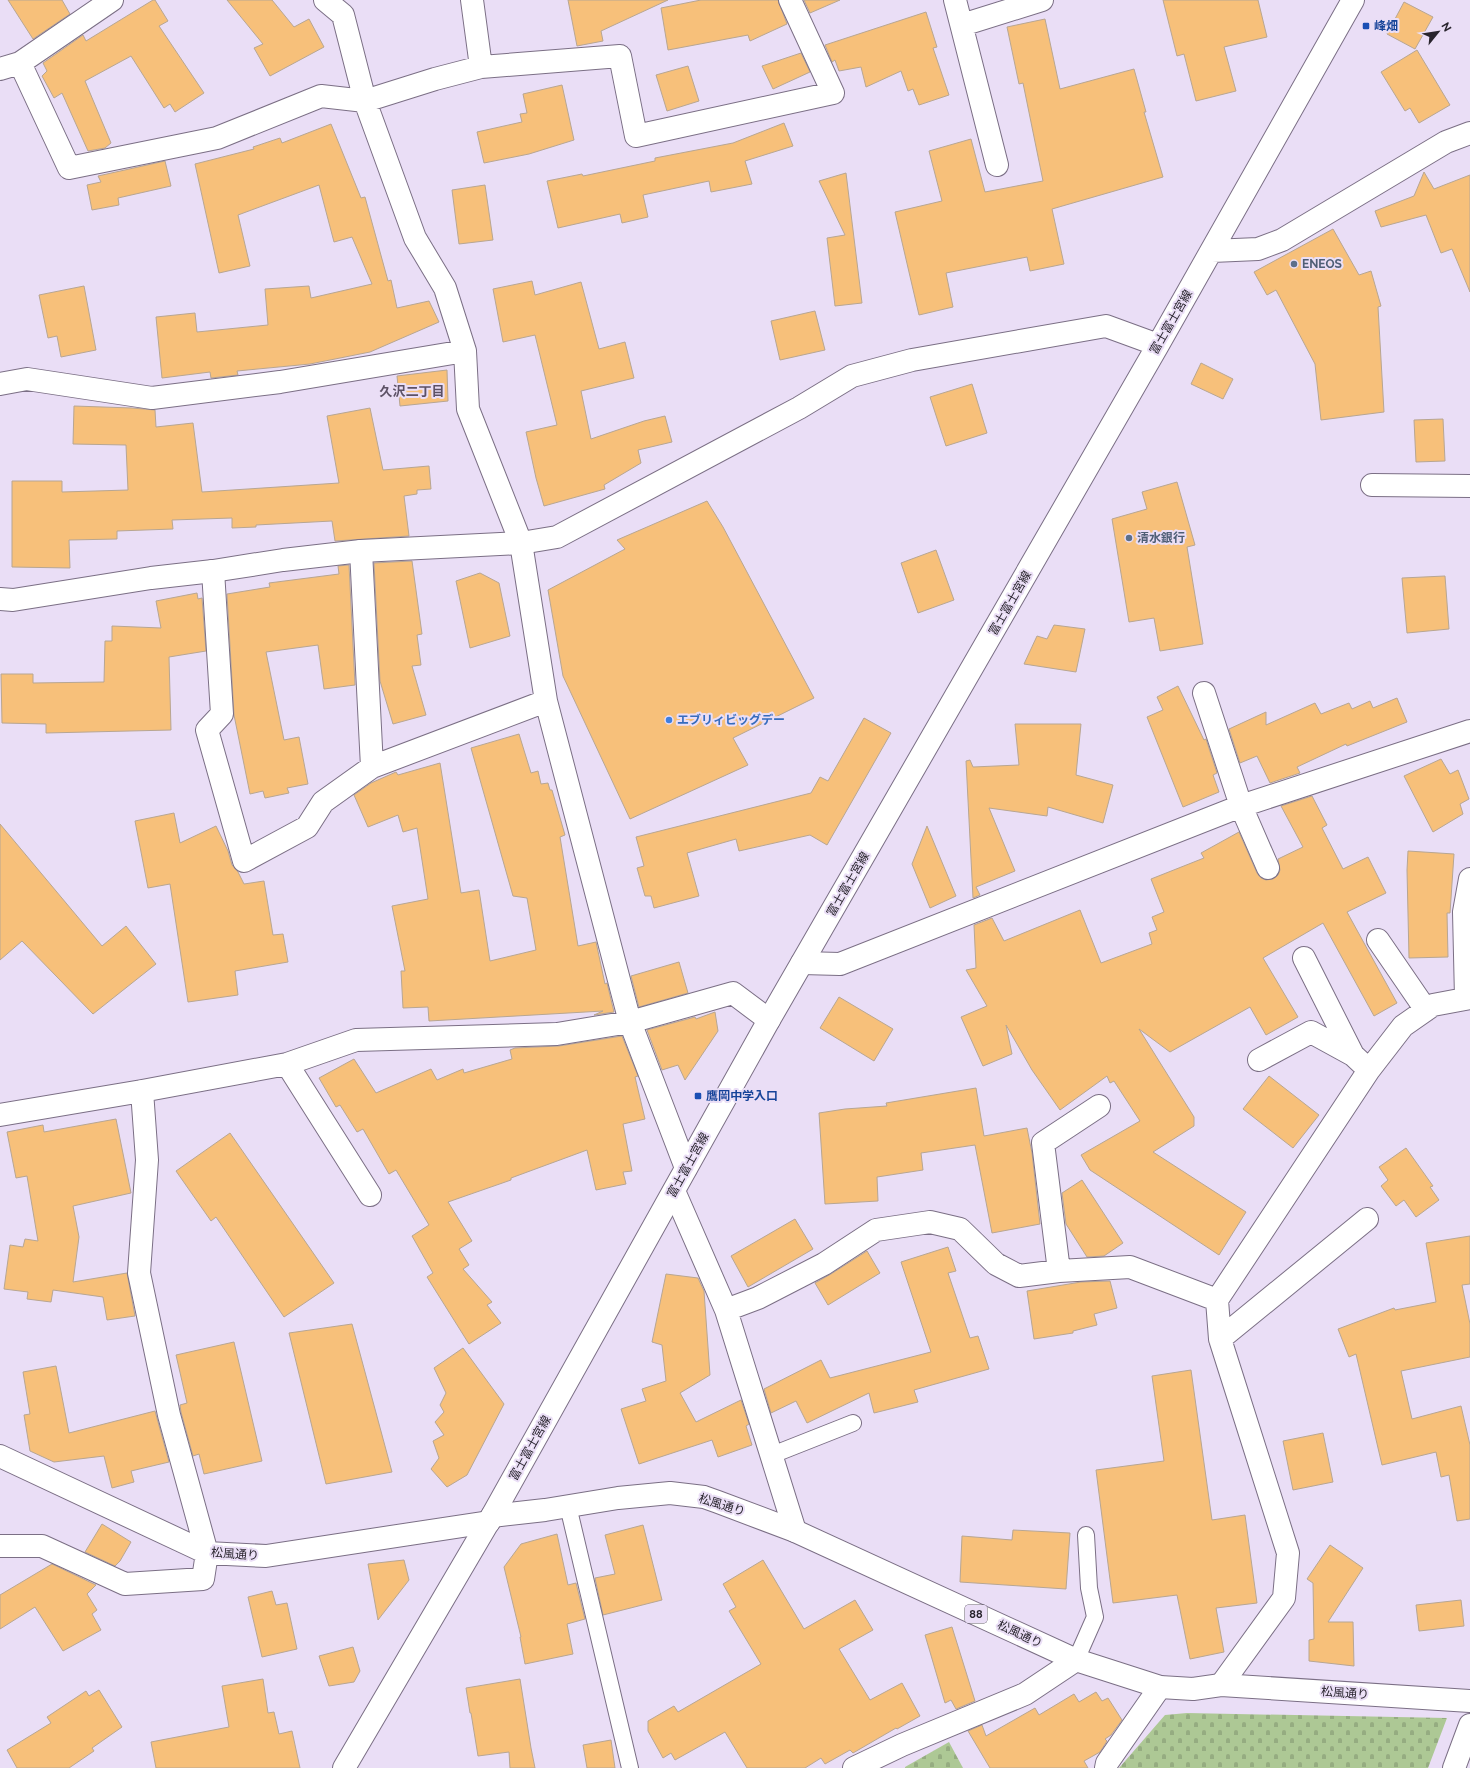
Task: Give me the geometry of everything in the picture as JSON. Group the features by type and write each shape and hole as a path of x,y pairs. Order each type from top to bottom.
{"street":[{"path":"0,69 20,63 112,0"},
{"path":"325,0 343,15 365,101 415,238 445,288 465,351 468,409 520,543 546,701 630,1022 686,1168"},
{"path":"472,0 481,68"},
{"path":"20,63 69,168 217,138 321,96 365,101 434,79 481,68 620,56 636,136 833,93 790,0"},
{"path":"955,0 997,165"},
{"path":"962,25 1042,0"},
{"name":"富士富士宮線","path":"344,1768 490,1519 769,1020 1212,251 1353,0"},
{"path":"1212,251 1258,249 1282,240 1446,142 1470,133"},
{"path":"0,599 13,600 151,578 361,551 520,543 557,537 792,411 852,376 912,360 1106,326 1158,345"},
{"path":"0,384 27,379 152,398 280,382 465,351"},
{"path":"1372,485 1470,486"},
{"path":"361,551 372,767"},
{"path":"213,571 222,714 207,730 244,860 307,827 323,802 372,767 546,701"},
{"path":"1204,693 1241,806 1268,868"},
{"path":"802,963 840,964 1241,806 1470,731"},
{"path":"1221,1685 1284,1598 1288,1553 1220,1339 1217,1300 1369,1070 1403,1026 1433,1005 1468,998 1464,912 1470,879"},
{"path":"1378,940 1426,1010"},
{"path":"1304,958 1354,1055"},
{"path":"0,1115 142,1091 287,1064 356,1040 557,1034 630,1022 733,993 769,1020"},
{"path":"1259,1060 1311,1032 1354,1055 1369,1070"},
{"path":"287,1064 370,1195"},
{"path":"0,1546 42,1546 125,1584 203,1579 207,1553 169,1415 139,1273 147,1160 142,1091"},
{"path":"1059,1272 1043,1143 1099,1106"},
{"path":"674,1191 726,1310 795,1531"},
{"path":"1220,1339 1367,1219"},
{"path":"726,1310 758,1298 817,1268 876,1230 930,1222 960,1229 996,1264 1019,1276 1130,1267 1217,1300"},
{"name":"松風通り","path":"0,1456 207,1553 266,1556 618,1498 670,1494 704,1498 795,1531 1076,1660 1160,1687 1193,1689 1221,1685 1470,1701"},
{"path":"854,1768 902,1745 1025,1694 1076,1660"},
{"path":"1106,1768 1107,1763 1160,1687"},
{"path":"1454,1768 1470,1725"}],"lane":[{"path":"772,1455 853,1423"},
{"path":"568,1506 630,1768"},
{"path":"1076,1660 1095,1617 1090,1588 1086,1535"}],"green space":[{"path":"1187,1713 1447,1718 1428,1768 1119,1768 1165,1715"},
{"path":"949,1742 963,1768 905,1768 905,1767"}],"building":[{"path":"8,0 62,0 70,14 33,39"},
{"path":"155,0 168,21 159,26 204,93 175,112 170,104 164,108 131,56 85,81 111,143 105,148 88,151 62,93 54,98 42,76 47,71 43,63 83,35 86,41"},
{"path":"227,0 272,0 294,27 309,19 324,47 270,76 254,48 263,44"},
{"path":"568,0 668,0 601,31 603,41 577,46"},
{"path":"701,0 778,0 787,24 750,41 748,35 668,50 661,8"},
{"path":"804,0 840,0 810,13"},
{"path":"1163,0 1258,0 1267,37 1224,47 1236,91 1196,101 1184,54 1177,56"},
{"path":"1404,2 1433,17 1415,49 1387,34"},
{"path":"926,12 937,47 933,48 949,95 919,105 913,89 908,91 901,71 866,87 861,67 839,71 835,60 832,62 825,45"},
{"path":"1045,19 1060,89 1134,69 1146,112 1144,112 1163,177 1052,209 1064,264 1030,271 1027,257 946,273 953,307 919,315 895,212 942,201 929,151 971,139 985,192 1043,181 1023,83 1019,84 1007,27"},
{"path":"1417,50 1450,105 1419,123 1410,108 1405,111 1381,72"},
{"path":"801,53 810,72 773,89 762,66"},
{"path":"688,66 699,101 667,111 656,75"},
{"path":"562,85 574,140 529,154 484,163 477,132 522,122 520,114 527,113 523,94"},
{"path":"784,123 793,146 745,161 752,184 711,192 709,181 643,195 648,217 622,223 620,214 558,228 547,181 582,174 583,176 655,161 655,158 733,143"},
{"path":"331,124 361,198 365,197 388,281 391,280 397,308 429,301 439,322 370,352 310,364 237,371 238,375 211,378 210,372 162,378 156,317 195,313 197,332 268,325 265,289 309,286 311,298 372,284 352,237 334,242 319,185 238,215 250,266 219,273 195,164 254,149 253,147 280,138 282,143"},
{"path":"165,161 171,186 118,198 119,205 92,210 87,185 101,182 98,176"},
{"path":"1424,172 1434,189 1470,175 1470,292 1452,249 1441,253 1426,215 1381,227 1375,211 1414,196"},
{"path":"846,173 862,303 835,306 827,238 845,235 819,181"},
{"path":"485,185 493,240 459,244 452,190"},
{"path":"1333,229 1359,275 1371,271 1381,306 1378,307 1384,412 1321,420 1315,364 1276,290 1267,295 1254,272"},
{"path":"532,281 535,295 581,282 599,349 625,342 634,378 581,391 591,439 644,421 665,416 672,442 638,450 641,463 604,485 605,489 544,506 526,432 557,425 535,335 503,342 493,289"},
{"path":"84,286 96,350 61,357 57,336 48,338 39,295"},
{"path":"815,311 825,350 780,360 771,321"},
{"path":"1201,363 1233,379 1223,399 1191,384"},
{"path":"447,370 448,401 400,406 397,376"},
{"path":"972,384 987,433 946,446 930,397"},
{"path":"74,406 155,410 156,427 193,423 202,492 339,483 327,416 370,408 383,470 429,466 431,489 417,490 417,494 404,496 409,536 335,541 332,521 256,525 256,527 232,528 232,518 172,520 173,529 117,531 117,539 69,540 70,568 12,567 12,481 62,481 62,492 128,490 126,445 73,444"},
{"path":"1443,419 1445,461 1416,462 1414,420"},
{"path":"1177,482 1195,545 1187,547 1203,644 1160,651 1154,618 1129,622 1112,519 1147,509 1142,492"},
{"path":"707,501 723,527 814,698 733,738 748,765 630,819 563,676 548,590 625,549 617,540"},
{"path":"936,550 954,600 918,613 901,563"},
{"path":"412,561 422,634 417,635 421,665 412,666 426,715 393,724 380,681 374,563"},
{"path":"349,565 355,685 324,689 318,645 266,652 284,740 299,737 308,784 287,788 289,793 265,798 263,791 250,794 234,715 227,594 270,587 269,583 339,574 338,566"},
{"path":"480,573 499,583 510,636 470,648 456,581"},
{"path":"1445,576 1449,629 1407,633 1402,578"},
{"path":"197,593 198,599 202,598 206,651 169,657 171,730 46,733 46,724 2,723 1,674 33,674 33,683 104,682 105,641 112,641 112,626 161,628 156,601"},
{"path":"1054,625 1085,629 1076,672 1024,664 1037,636 1047,639"},
{"path":"1178,686 1204,740 1206,739 1217,773 1213,775 1219,792 1183,807 1147,717 1163,710 1157,697"},
{"path":"1397,698 1407,722 1347,746 1346,744 1297,767 1300,773 1270,783 1257,756 1240,763 1229,729 1266,712 1266,725 1315,703 1321,714 1349,703 1352,709 1370,701 1373,708"},
{"path":"864,718 891,733 827,845 810,835 739,851 736,839 687,853 699,896 654,908 651,896 645,896 637,868 644,866 636,837 811,793 820,777 828,781"},
{"path":"1015,724 1081,724 1076,775 1113,785 1103,823 1048,807 1047,816 989,808 1015,871 976,887 980,895 973,898 966,761 970,760 973,767 1019,765"},
{"path":"519,734 531,773 538,771 541,784 548,783 550,790 552,790 565,835 560,837 578,946 596,942 605,984 607,983 614,1012 594,1015 603,1011 429,1021 428,1007 403,1008 401,971 405,971 392,906 428,899 417,828 403,832 398,815 368,827 354,795 371,783 396,772 398,775 440,763 461,893 479,890 490,961 536,950 527,898 513,896 471,748"},
{"path":"1441,759 1450,774 1458,770 1469,799 1460,804 1463,814 1433,832 1404,776"},
{"path":"1312,796 1327,825 1322,828 1343,869 1368,857 1386,893 1347,912 1397,1003 1374,1016 1323,923 1263,958 1298,1017 1266,1035 1250,1007 1170,1052 1139,1029 1194,1117 1194,1126 1153,1152 1246,1212 1219,1255 1090,1170 1081,1155 1140,1121 1114,1081 1110,1083 1107,1076 1060,1110 1032,1070 1006,1025 1012,1054 983,1066 961,1017 987,1006 966,970 976,968 974,925 992,918 1004,941 1080,910 1101,963 1152,944 1149,933 1157,930 1152,917 1164,912 1151,879 1204,858 1201,853 1239,832 1257,873 1261,878 1266,880 1273,879 1278,875 1280,870 1278,859 1303,847 1281,806"},
{"path":"174,813 180,843 216,826 228,851 232,865 238,872 244,884 264,881 273,935 283,934 288,962 235,971 238,995 188,1002 170,884 148,888 135,821"},
{"path":"0,824 102,946 126,926 156,964 93,1014 22,941 0,960"},
{"path":"927,826 956,896 930,908 912,864"},
{"path":"1408,851 1454,854 1450,913 1447,913 1448,957 1409,958"},
{"path":"679,962 688,993 639,1007 631,976"},
{"path":"839,997 893,1029 874,1061 820,1028"},
{"path":"715,1012 718,1031 685,1080 678,1065 662,1070 647,1030 695,1017 696,1019"},
{"path":"622,1036 638,1076 635,1077 645,1119 623,1124 632,1171 623,1172 626,1184 596,1190 587,1150 511,1178 511,1180 448,1202 472,1241 459,1249 469,1265 463,1269 492,1302 487,1305 501,1323 469,1344 427,1277 433,1273 412,1236 429,1225 396,1170 389,1174 363,1129 357,1132 340,1105 336,1107 319,1078 354,1059 376,1093 431,1069 437,1080 463,1069 464,1073 512,1059 510,1050 515,1048 559,1046"},
{"path":"1269,1076 1319,1115 1293,1148 1243,1109"},
{"path":"976,1088 984,1136 1027,1128 1032,1153 1040,1224 992,1233 975,1145 921,1153 923,1170 877,1177 878,1201 825,1204 819,1113 845,1109 887,1106 886,1103"},
{"path":"116,1119 131,1193 73,1206 79,1237 73,1282 127,1273 135,1316 107,1320 103,1297 53,1290 51,1302 27,1299 28,1292 4,1289 10,1245 23,1247 25,1239 38,1241 27,1176 16,1178 7,1132 43,1125 44,1132"},
{"path":"230,1133 334,1283 284,1317 216,1217 211,1221 176,1171"},
{"path":"1406,1148 1433,1186 1430,1187 1439,1200 1416,1217 1404,1200 1396,1206 1381,1186 1388,1180 1379,1167"},
{"path":"1082,1180 1123,1243 1104,1256 1087,1257 1066,1224 1062,1193"},
{"path":"795,1219 813,1249 748,1287 731,1256"},
{"path":"1470,1236 1470,1284 1462,1285 1470,1324 1470,1357 1401,1371 1412,1419 1461,1406 1470,1445 1470,1519 1457,1521 1449,1475 1441,1477 1436,1452 1382,1465 1356,1354 1349,1357 1338,1329 1394,1308 1395,1310 1436,1302 1426,1243"},
{"path":"948,1247 956,1271 948,1273 970,1338 978,1336 989,1369 914,1390 918,1402 874,1413 869,1393 807,1423 796,1401 771,1413 764,1389 821,1360 830,1378 931,1352 901,1262"},
{"path":"867,1251 880,1273 828,1305 815,1283"},
{"path":"666,1274 698,1278 704,1291 710,1375 680,1393 696,1422 741,1400 749,1424 746,1426 752,1445 718,1457 712,1440 639,1464 621,1409 646,1401 642,1389 666,1381 662,1345 652,1342"},
{"path":"1110,1281 1117,1308 1094,1314 1097,1325 1073,1331 1073,1333 1034,1339 1027,1291 1081,1282"},
{"path":"352,1324 392,1472 326,1484 289,1333"},
{"path":"234,1342 262,1461 204,1474 199,1454 193,1456 181,1412 180,1405 187,1403 176,1355"},
{"path":"463,1348 504,1404 467,1475 447,1487 431,1469 439,1458 433,1441 444,1435 435,1422 444,1412 440,1405 446,1393 434,1368"},
{"path":"56,1366 69,1433 155,1411 169,1462 131,1471 134,1482 112,1488 104,1456 54,1462 30,1451 24,1415 30,1414 23,1372"},
{"path":"1191,1370 1212,1520 1245,1515 1257,1603 1216,1608 1224,1652 1190,1659 1177,1595 1113,1603 1096,1470 1164,1461 1152,1376"},
{"path":"1323,1433 1333,1482 1293,1490 1283,1441"},
{"path":"102,1524 131,1542 120,1561 115,1566 85,1552"},
{"path":"643,1525 662,1600 603,1615 595,1578 615,1574 605,1535"},
{"path":"1013,1530 1070,1533 1066,1589 960,1582 962,1536 1012,1540"},
{"path":"557,1534 568,1585 576,1583 585,1619 567,1624 573,1654 525,1664 521,1637 504,1567 521,1544"},
{"path":"1330,1545 1363,1568 1328,1622 1353,1622 1354,1666 1309,1661 1309,1640 1314,1639 1313,1583 1307,1579"},
{"path":"404,1560 409,1580 378,1620 368,1564"},
{"path":"763,1560 804,1629 855,1600 873,1630 839,1649 870,1700 902,1683 920,1716 853,1753 850,1750 825,1764 821,1758 805,1768 747,1768 725,1732 675,1760 671,1753 663,1758 648,1731 648,1721 674,1706 678,1712 761,1664 729,1611 736,1607 723,1584"},
{"path":"52,1564 96,1585 87,1594 97,1610 92,1614 101,1630 63,1651 35,1607 0,1629 0,1595"},
{"path":"272,1591 276,1605 287,1603 297,1649 262,1657 248,1597"},
{"path":"1461,1600 1464,1626 1419,1631 1416,1605"},
{"path":"952,1627 975,1701 956,1709 951,1700 945,1703 925,1635"},
{"path":"353,1647 360,1671 354,1682 329,1686 319,1656"},
{"path":"263,1679 268,1713 274,1712 279,1734 292,1731 300,1768 156,1768 151,1742 229,1727 222,1686"},
{"path":"520,1679 535,1768 510,1768 509,1752 478,1756 470,1713 466,1688"},
{"path":"99,1690 122,1727 92,1748 94,1751 69,1768 17,1768 7,1750 51,1723 47,1717 86,1691 89,1696"},
{"path":"1096,1692 1102,1701 1108,1698 1122,1720 1111,1735 1105,1739 1107,1741 1100,1752 1084,1761 1088,1768 990,1768 968,1731 982,1725 986,1736 1035,1708 1039,1715 1074,1694 1079,1702"},
{"path":"611,1740 615,1768 587,1768 583,1745"}],"place":[{"name":"峰畑","path":"1366,26"},
{"name":"ENEOS","path":"1294,264"},
{"name":"清水銀行","path":"1129,538"},
{"name":"エブリィビッグデー","path":"669,720"},
{"name":"鷹岡中学入口","path":"698,1096"}],"district":[{"name":"久沢二丁目","path":"412,391"}]}
